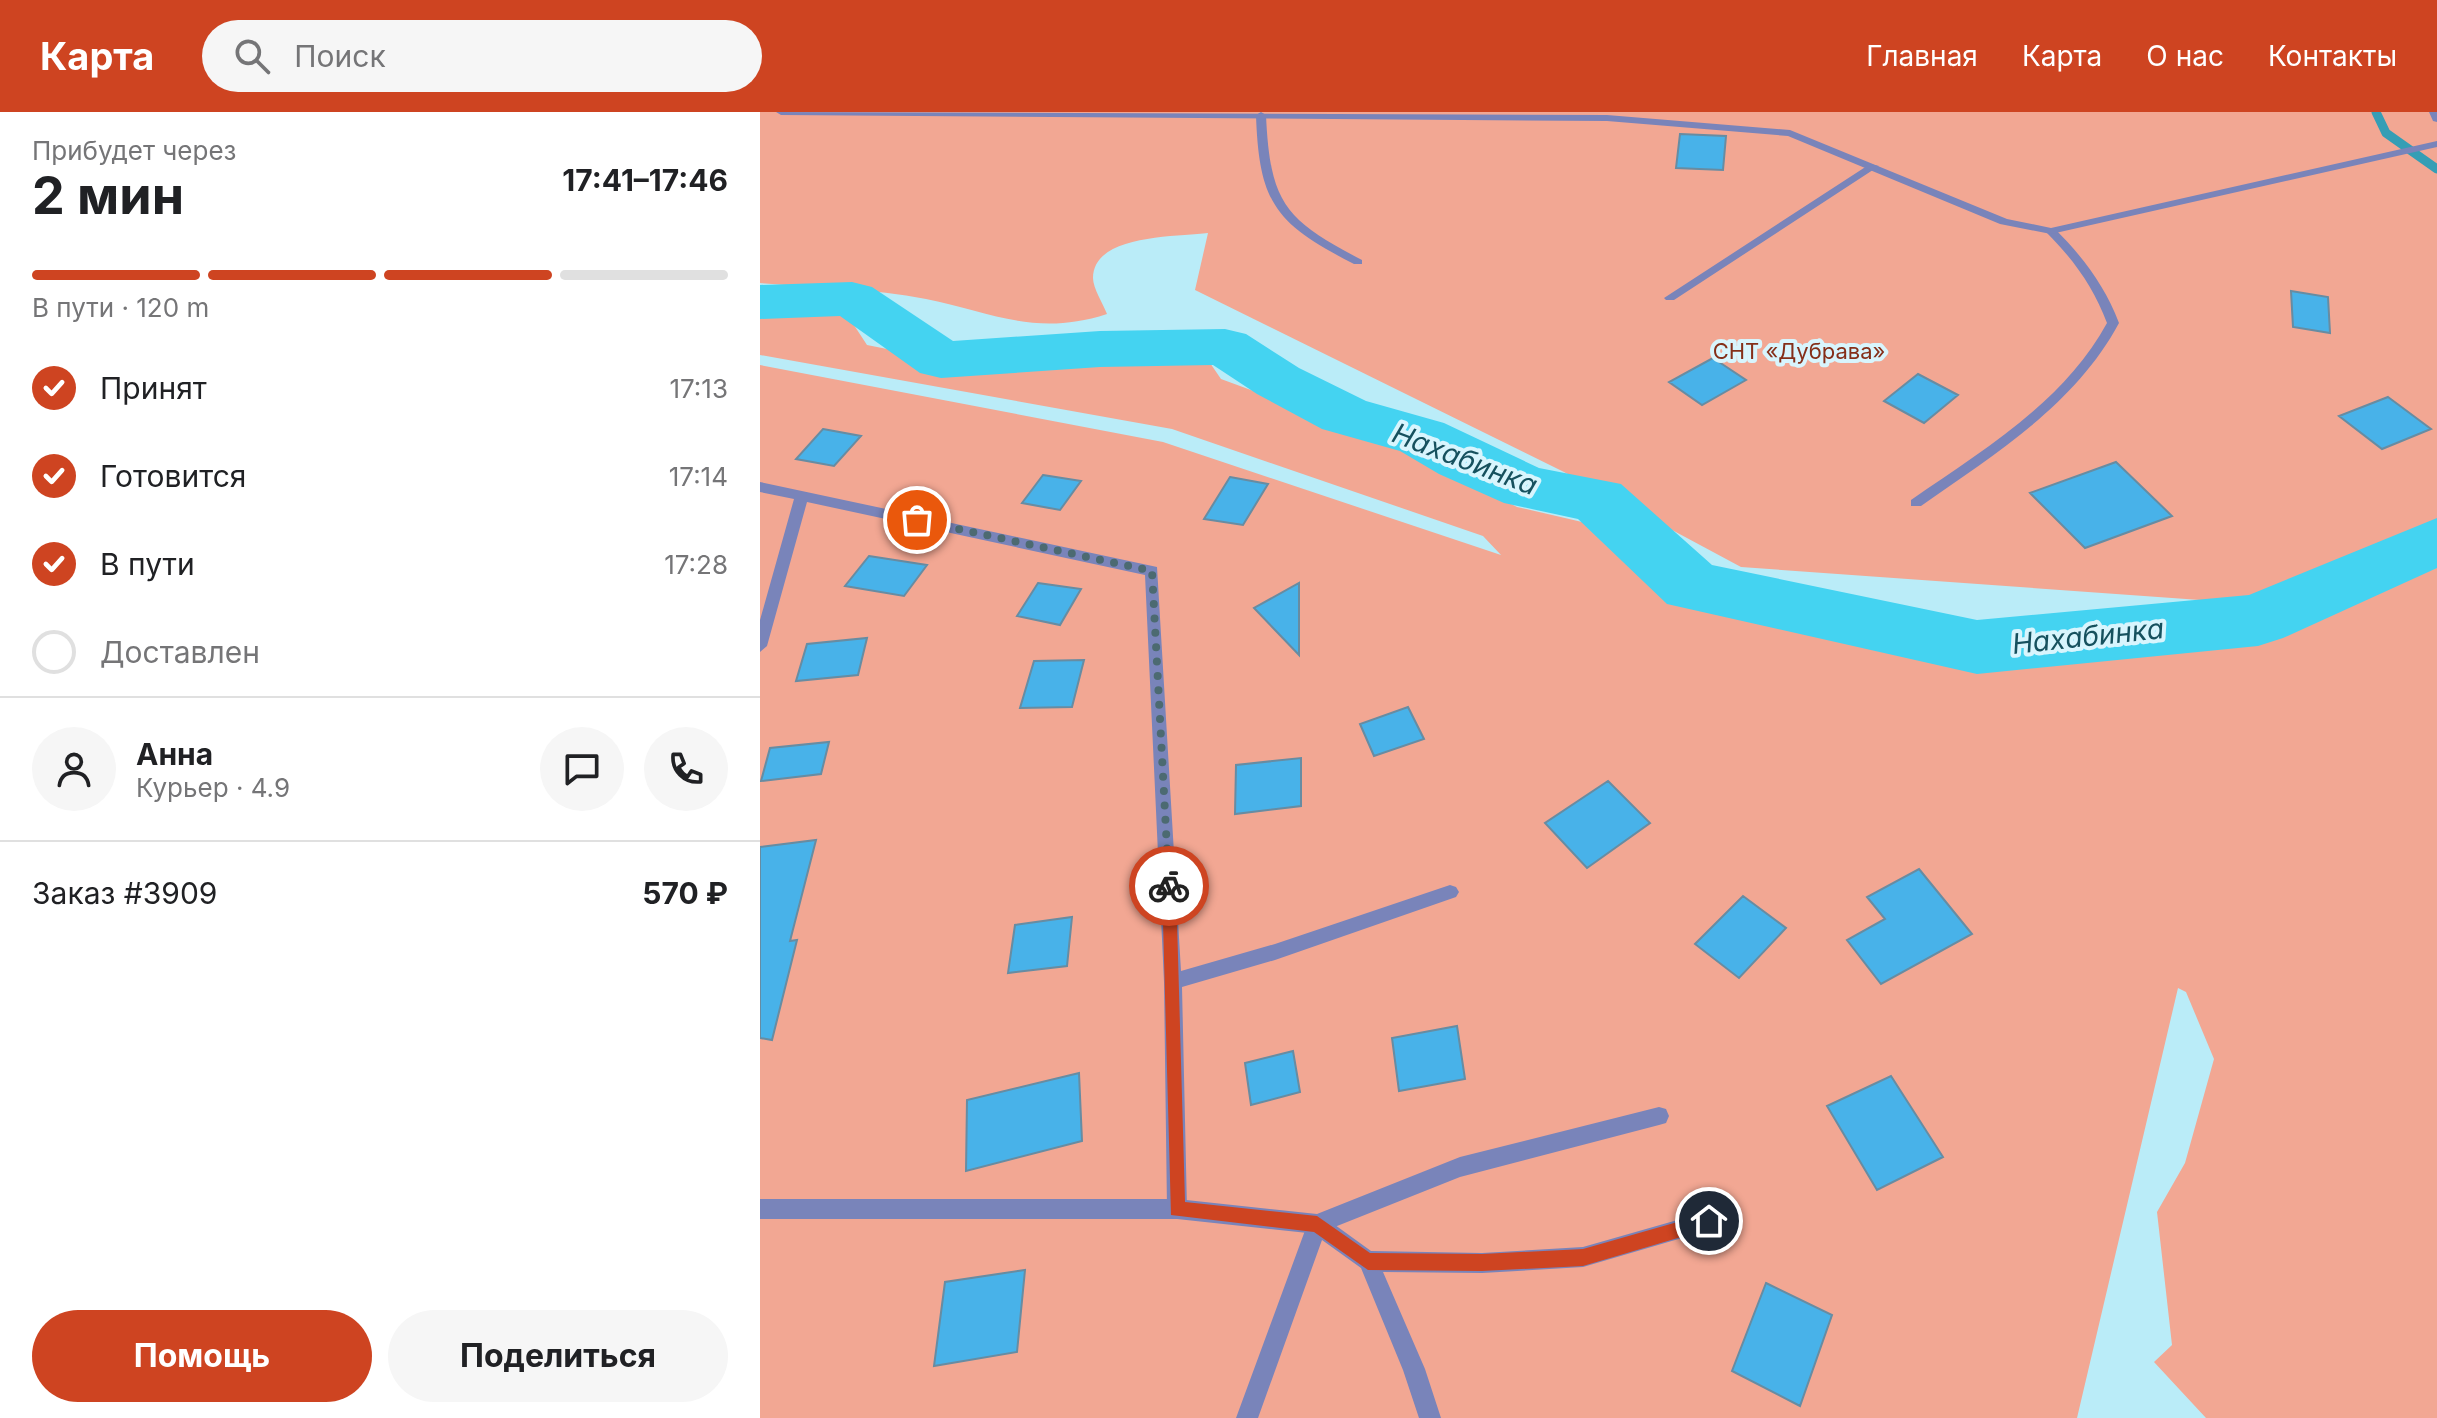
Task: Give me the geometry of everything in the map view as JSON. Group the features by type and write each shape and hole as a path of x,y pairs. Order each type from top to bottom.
{"street":[{"path":"781,112 1607,118 1710,123 1790,133 2004,222 2051,231 2437,144"},
{"path":"2434,112 2437,119"},
{"path":"1261,115 1261,154 1274,201 1305,235 1358,262"},
{"path":"1670,298 1874,166"},
{"path":"1916,503 2000,443 2055,398 2104,345 2113,323 2104,296 2081,260 2051,231"},
{"path":"760,487 1152,571 1173,982 1177,1209"},
{"path":"760,646 802,496"},
{"path":"1173,982 1275,952 1450,892"},
{"path":"760,1209 1177,1209 1317,1224 1460,1167 1659,1116"},
{"path":"1368,1261 1482,1263 1583,1257 1709,1221"},
{"path":"1317,1224 1368,1261 1414,1369 1430,1418"},
{"path":"1247,1418 1317,1224"}],"green space":[{"name":"СНТ «Дубрава»","path":"760,112 2437,112 2437,519 2256,604 1741,567 1564,472 1195,290 1208,233 1139,240 1107,253 1097,264 1093,278 1107,314 1082,321 1036,323 885,293 760,283"},
{"path":"760,311 848,316 867,345 957,363 1130,353 1208,360 1221,379 1377,436 1517,507 1595,525 1630,543 1653,568 1684,593 1721,610 1768,618 1818,619 1868,632 1908,649 1953,662 2178,652 2266,638 2304,627 2437,567 2437,1418 2206,1418 2154,1362 2172,1345 2157,1212 2185,1163 2214,1059 2186,992 2178,988 2077,1418 760,1418 760,365 1163,442 1501,555 1483,536 1172,429 760,355"}],"building":[{"path":"1680,134 1726,136 1723,170 1676,168"},
{"path":"2291,291 2328,297 2330,333 2293,327"},
{"path":"1713,358 1746,380 1702,405 1669,382"},
{"path":"1918,374 1958,395 1924,423 1884,401"},
{"path":"2388,397 2431,429 2382,449 2339,416"},
{"path":"823,429 861,436 834,466 796,459"},
{"path":"2116,462 2172,516 2085,548 2030,493"},
{"path":"1043,475 1081,481 1060,510 1022,503"},
{"path":"1230,477 1268,484 1243,525 1204,519"},
{"path":"869,556 927,565 904,596 845,586"},
{"path":"1038,583 1081,589 1060,625 1017,616"},
{"path":"1299,583 1299,655 1254,608"},
{"path":"867,638 858,675 796,681 807,644"},
{"path":"1084,660 1072,707 1020,708 1034,661"},
{"path":"1408,707 1424,739 1374,756 1360,724"},
{"path":"829,742 821,774 761,781 770,748"},
{"path":"1301,758 1301,806 1235,814 1236,765"},
{"path":"1608,781 1650,823 1587,868 1545,823"},
{"path":"816,840 790,941 797,940 772,1040 760,1038 760,847"},
{"path":"1919,869 1972,934 1881,984 1847,940 1885,919 1867,897"},
{"path":"1743,896 1786,928 1739,978 1695,944"},
{"path":"1072,917 1067,966 1008,973 1015,925"},
{"path":"1457,1026 1465,1079 1399,1091 1392,1038"},
{"path":"1293,1051 1300,1092 1251,1105 1245,1063"},
{"path":"1079,1073 1082,1141 966,1171 967,1100"},
{"path":"1891,1076 1943,1157 1877,1190 1827,1106"},
{"path":"1025,1270 1017,1352 934,1366 945,1282"},
{"path":"1766,1283 1832,1315 1800,1406 1732,1371"}],"waterway":[{"path":"2376,112 2386,133 2437,169"},
{"name":"Нахабинка","path":"760,302 852,299 941,360 1100,349 1225,347 1278,381 1344,415 1422,437 1461,459 1527,488 1598,500 1691,586 1977,647 2258,620 2437,541"}],"way so far":[{"path":"917,520 1152,571 1169,886"}],"route":[{"path":"1169,886 1177,1209 1317,1224 1368,1261 1482,1263 1583,1257 1709,1221"}]}
